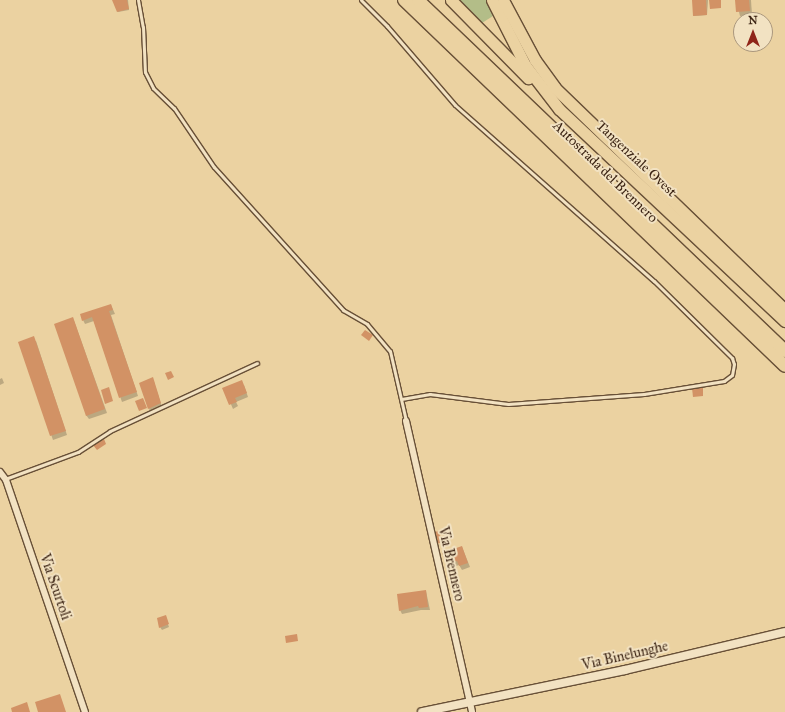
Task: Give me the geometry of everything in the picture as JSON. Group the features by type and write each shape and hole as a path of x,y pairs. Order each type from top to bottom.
{"highway":[{"name":"Autostrada del Brennero","path":"404,0 785,366"},
{"name":"Autostrada del Brennero","path":"418,0 785,351"},
{"path":"451,0 559,109"},
{"name":"Tangenziale Ovest","path":"492,0 526,65 559,109 785,321"},
{"name":"Tangenziale Ovest","path":"503,0 535,60 555,88 785,310"}],"street":[{"name":"Via Brennero","path":"406,421 472,712"},
{"name":"Via Scurtoli","path":"0,472 5,479 85,712"},
{"name":"Via Binelunghe","path":"422,712 785,632"}],"lane":[{"path":"138,0 143,27 145,72 153,88 174,108 214,167 343,310 367,324 390,351 406,421"},
{"path":"361,0 387,26 455,105 654,282 732,358 734,364 732,375 724,381 644,394 508,404 430,394 401,399"},
{"path":"5,479 78,452 110,431 257,363"}],"green space":[{"path":"459,0 486,0 493,16 482,23"}],"building":[{"path":"112,0 127,0 129,9 117,12"},
{"path":"692,0 706,0 707,15 693,16"},
{"path":"709,0 721,0 721,8 710,9"},
{"path":"735,0 749,0 750,11 736,12"},
{"path":"111,304 113,310 109,311 137,392 119,398 92,317 82,321 80,314"},
{"path":"73,317 105,409 86,416 54,324"},
{"path":"365,330 373,335 369,341 361,335"},
{"path":"34,336 66,431 50,436 18,342"},
{"path":"171,371 174,377 168,380 165,373"},
{"path":"153,377 161,403 148,409 139,383"},
{"path":"242,380 247,393 235,398 237,402 229,405 222,388"},
{"path":"109,387 113,401 105,404 101,390"},
{"path":"703,387 703,396 693,397 692,388"},
{"path":"143,398 147,408 139,411 135,401"},
{"path":"104,439 106,444 97,450 93,445"},
{"path":"439,531 442,542 437,544 434,532"},
{"path":"462,546 468,563 459,566 457,561 447,565 442,553"},
{"path":"426,590 428,607 419,608 418,606 399,611 397,594"},
{"path":"166,615 169,624 159,628 157,618"},
{"path":"297,634 298,641 286,643 285,636"},
{"path":"60,694 66,712 38,712 35,702"},
{"path":"27,702 30,712 12,712 11,708"}]}
